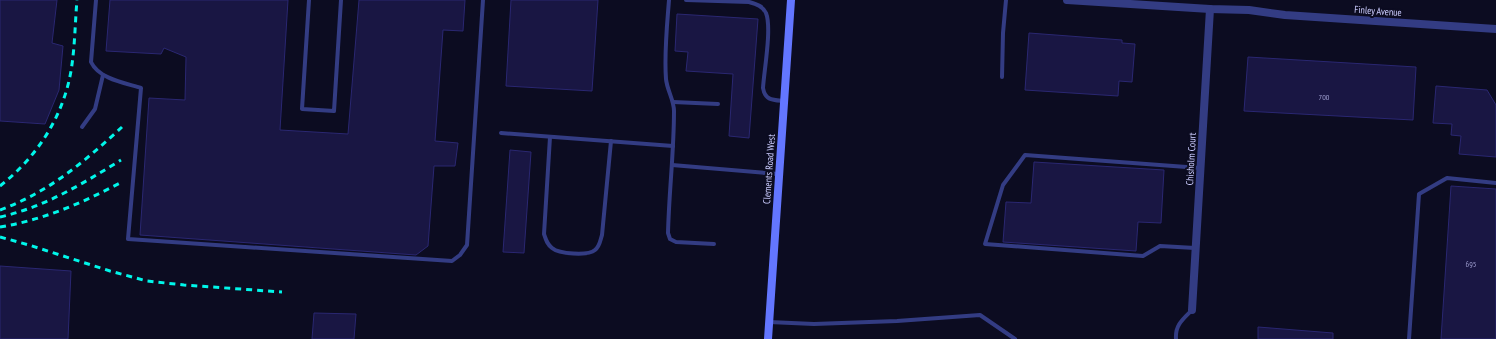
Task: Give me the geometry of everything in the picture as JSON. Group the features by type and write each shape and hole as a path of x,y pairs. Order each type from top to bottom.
{"street":[{"name":"Clements Road West","path":"768,339 791,0"},
{"name":"Finley Avenue","path":"1067,0 1129,2 1210,9 1249,10 1284,15 1496,29"},
{"name":"Chisholm Court","path":"1192,310 1210,9"}],"lane":[{"path":"96,0 91,62 93,67 103,75 141,88 128,239 452,261 460,255 467,245 483,0"},
{"path":"309,0 302,109 334,111 341,0"},
{"path":"669,0 665,58 666,81 673,102 673,146 668,233 670,239 676,242 714,244"},
{"path":"686,0 749,2 762,8 766,13 768,20 763,88 764,93 766,97 771,100 784,101"},
{"path":"1002,77 1003,33 1006,0"},
{"path":"82,127 96,109 103,75"},
{"path":"673,102 718,104"},
{"path":"501,133 673,146"},
{"path":"550,137 544,234 546,242 552,249 559,252 580,254 589,253 596,250 600,244 611,141"},
{"path":"1196,248 1160,246 1143,256 985,244 1003,184 1025,155 1200,168"},
{"path":"672,165 778,174"},
{"path":"1409,339 1419,194 1447,178 1496,183"},
{"path":"1176,339 1178,324 1192,310"},
{"path":"769,322 814,324 980,315 1015,339"}],"building":[{"path":"0,0 57,0 52,43 63,46 59,90 45,124 0,121"},
{"path":"110,0 288,0 280,130 348,134 359,0 465,0 463,31 443,30 435,141 458,143 455,166 434,166 428,246 416,255 140,235 149,98 185,100 186,57 164,48 161,54 106,51"},
{"path":"511,0 598,0 592,91 506,86"},
{"path":"677,14 758,19 749,138 729,136 733,74 686,71 688,52 675,51"},
{"path":"1029,33 1122,40 1122,43 1135,44 1132,82 1119,81 1118,96 1025,90"},
{"path":"1248,57 1416,67 1413,120 1244,111"},
{"path":"1436,86 1487,90 1496,105 1496,157 1459,154 1461,136 1451,135 1452,124 1433,123"},
{"path":"510,150 531,152 524,253 503,252"},
{"path":"1034,162 1164,170 1161,223 1138,222 1136,251 1003,242 1006,202 1031,203"},
{"path":"1451,186 1496,189 1496,339 1441,339"},
{"path":"0,266 71,271 68,339 0,339"},
{"path":"314,313 356,314 354,339 312,339"},
{"path":"1258,327 1333,333 1333,339 1258,339"}],"railway":[{"path":"0,186 13,175 37,149 55,120 62,104 71,71 77,0"},
{"path":"0,210 18,203 65,175 80,164 122,127"},
{"path":"0,217 17,213 63,194 121,160"},
{"path":"0,227 32,220 62,210 120,183"},
{"path":"0,237 147,281 282,292"}]}
